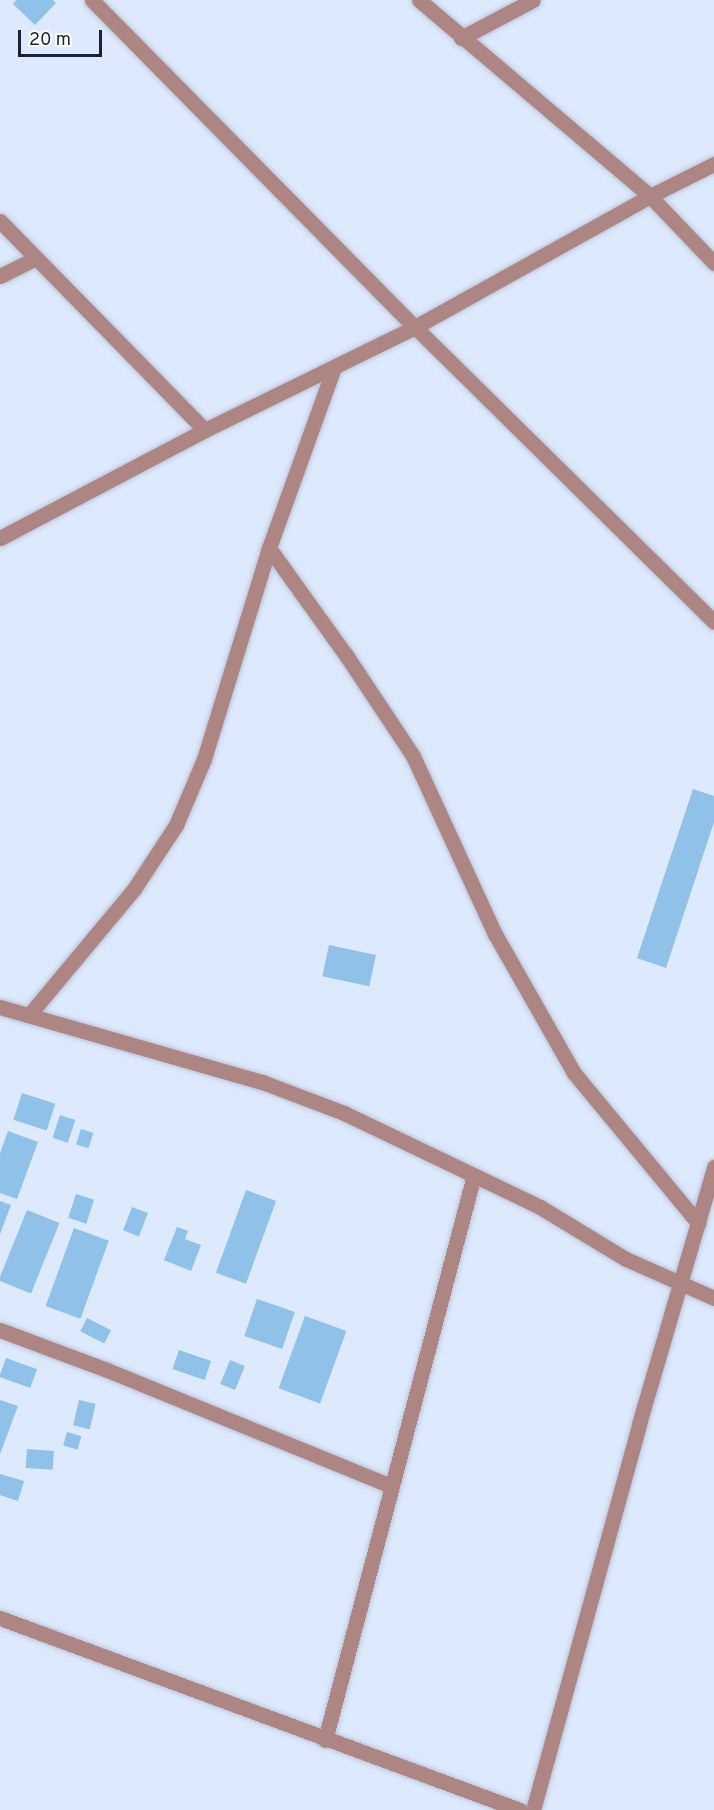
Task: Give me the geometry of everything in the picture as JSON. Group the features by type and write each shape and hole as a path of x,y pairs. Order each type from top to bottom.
{"street":[{"path":"92,0 415,327 714,622"},
{"path":"418,0 650,196 714,263"},
{"path":"461,38 533,0"},
{"path":"0,538 205,430 415,327 650,196 714,165"},
{"path":"0,221 205,430"},
{"path":"0,276 36,258"},
{"path":"29,1015 134,889 176,825 204,759 269,548 334,367"},
{"path":"269,548 346,655 413,756 495,934 574,1073 698,1223"},
{"path":"0,1007 262,1082 344,1113 540,1207 626,1259 714,1298"},
{"path":"533,1810 714,1167"},
{"path":"325,1740 474,1175"},
{"path":"0,1330 162,1392 391,1486"},
{"path":"0,1618 325,1740 520,1810"}],"building":[{"path":"16,0 53,0 56,3 35,25 13,4"},
{"path":"693,789 714,796 714,822 666,968 637,958"},
{"path":"329,945 376,955 369,986 322,976"},
{"path":"22,1093 55,1104 47,1130 13,1120"},
{"path":"60,1115 75,1120 68,1143 53,1138"},
{"path":"81,1129 93,1133 88,1148 76,1144"},
{"path":"8,1131 38,1142 17,1199 0,1193 0,1153"},
{"path":"246,1190 276,1201 246,1284 216,1273"},
{"path":"76,1194 94,1200 86,1224 68,1218"},
{"path":"0,1201 11,1205 0,1234"},
{"path":"132,1207 148,1213 139,1236 123,1230"},
{"path":"27,1210 59,1223 31,1294 0,1281"},
{"path":"177,1227 188,1231 185,1239 201,1245 191,1271 164,1260"},
{"path":"74,1228 109,1241 80,1319 46,1306"},
{"path":"257,1299 295,1312 282,1349 244,1336"},
{"path":"305,1316 346,1331 320,1403 279,1388"},
{"path":"87,1318 111,1330 104,1344 80,1331"},
{"path":"179,1350 211,1361 205,1380 172,1369"},
{"path":"6,1358 37,1369 30,1388 0,1377"},
{"path":"230,1360 245,1366 235,1390 220,1384"},
{"path":"0,1400 18,1406 0,1454"},
{"path":"79,1400 96,1404 90,1429 73,1425"},
{"path":"67,1432 81,1436 78,1450 63,1445"},
{"path":"27,1449 54,1451 53,1470 26,1468"},
{"path":"0,1474 24,1481 18,1501 0,1495"}]}
